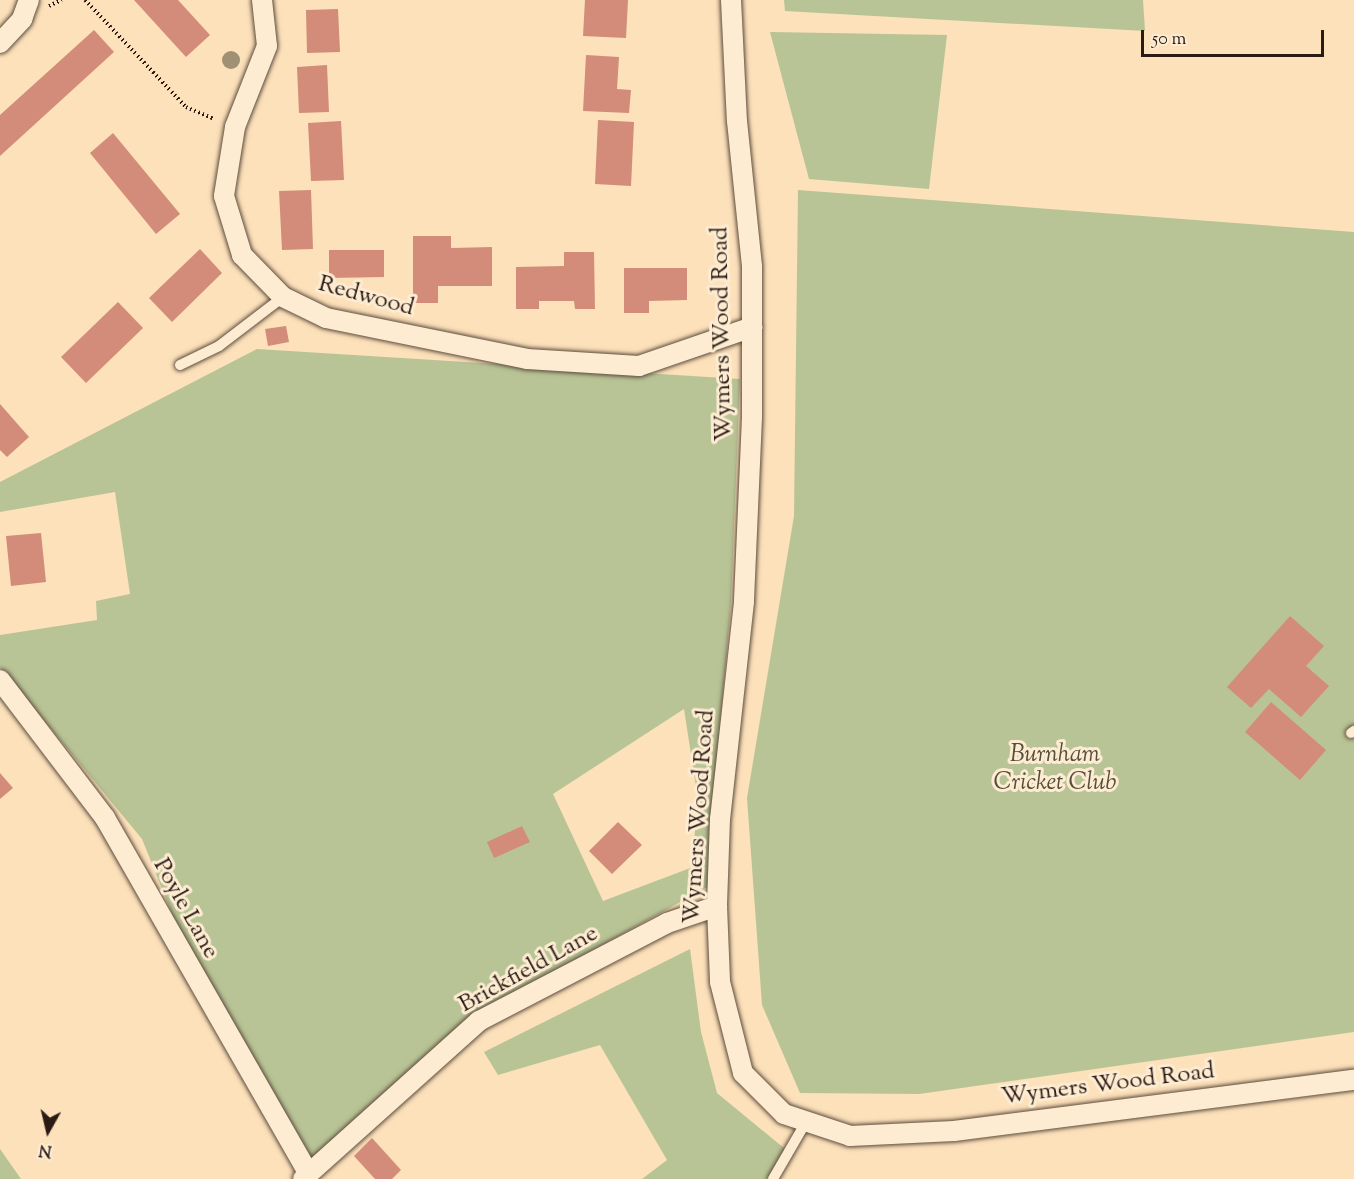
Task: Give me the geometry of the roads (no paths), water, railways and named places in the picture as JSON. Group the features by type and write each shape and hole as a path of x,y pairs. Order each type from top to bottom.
{"street":[{"path":"0,43 22,19 29,0"},
{"name":"Redwood","path":"262,0 267,46 235,127 224,196 242,255 283,297 326,318 516,357 639,366 752,327"},
{"name":"Wymers Wood Road","path":"731,0 737,122 752,266 752,327 744,602 720,819 717,906 720,982 743,1073 784,1114 850,1136 954,1131 1354,1080"},
{"name":"Poyle Lane","path":"0,680 105,818 306,1177"},
{"name":"Brickfield Lane","path":"306,1177 479,1021 667,923 717,906"}],"lane":[{"path":"180,365 219,346 283,297"},
{"path":"773,1179 806,1122"}],"park label":[{"name":"Burnham Cricket Club","path":"1055,770"}]}
